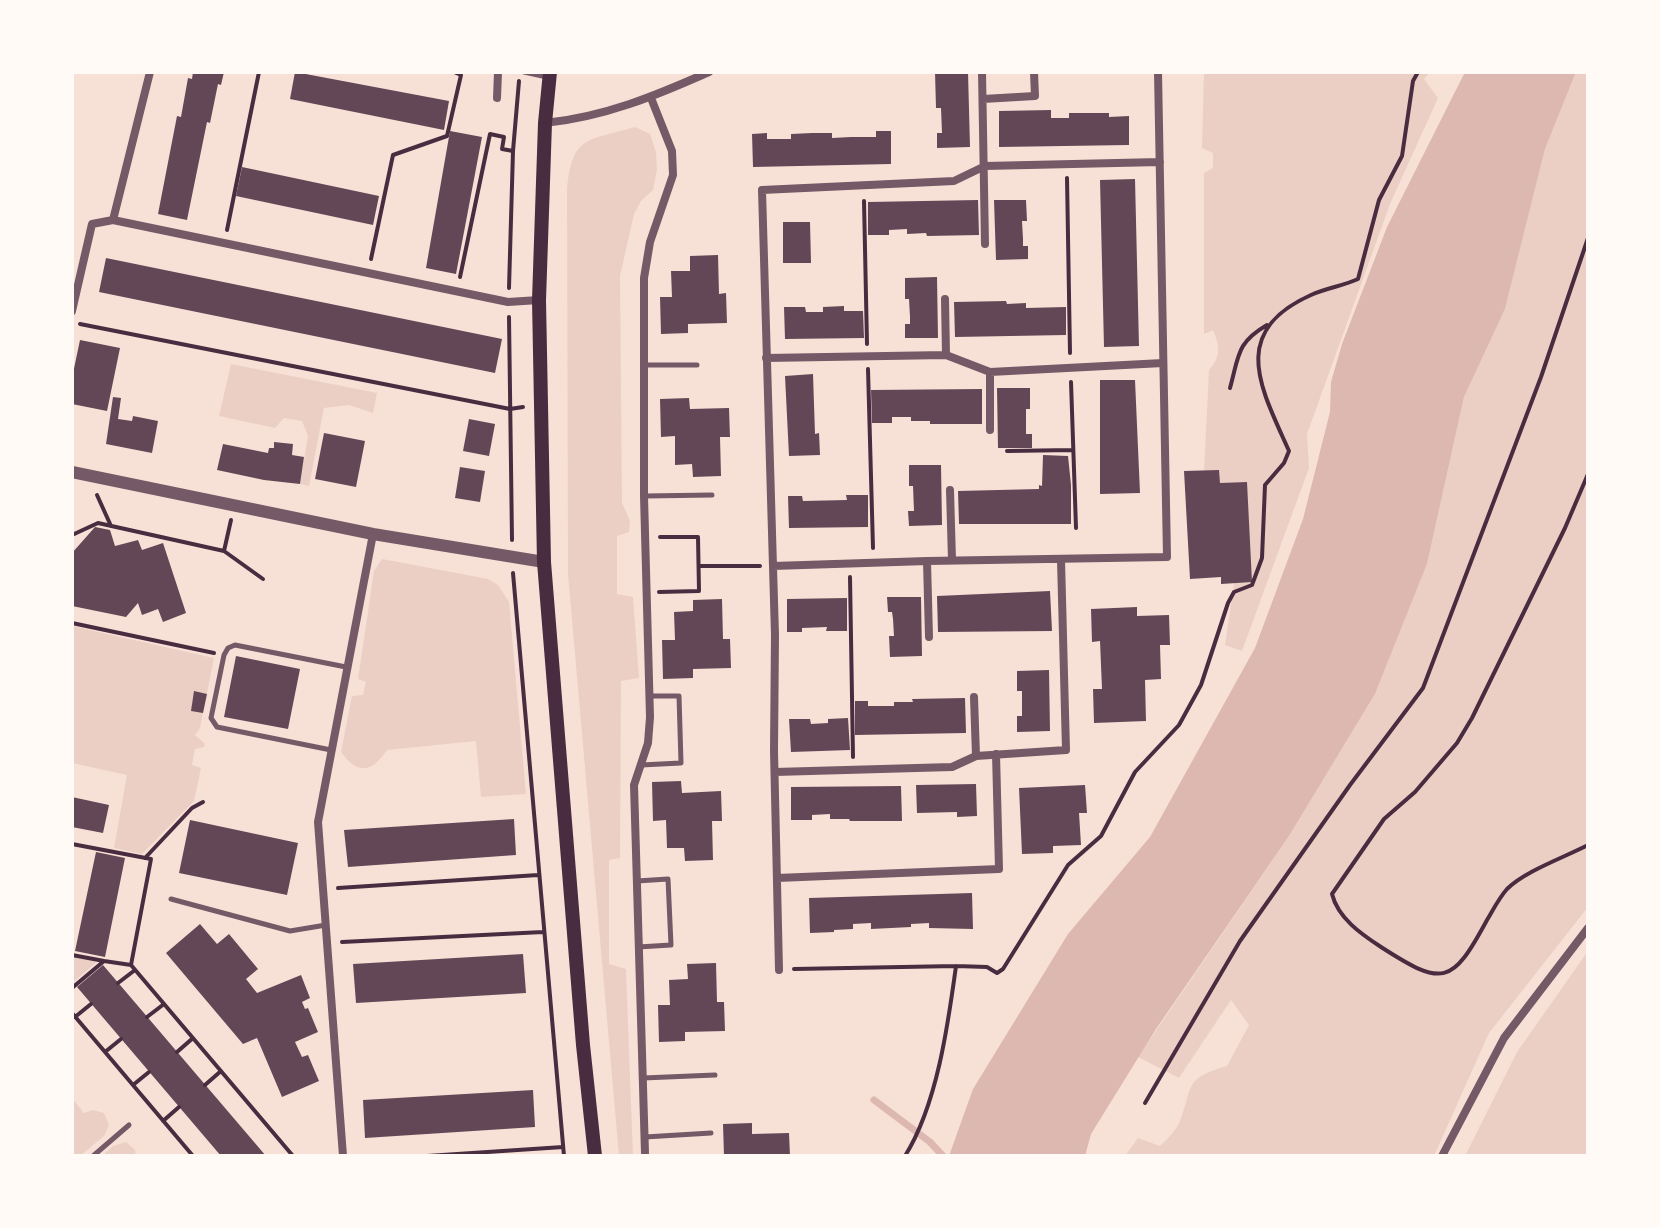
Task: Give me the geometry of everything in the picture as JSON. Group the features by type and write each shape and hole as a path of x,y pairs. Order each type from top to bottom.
{"main road":[{"path":"550,75 545,123 539,300 544,562 595,1156"}],"street":[{"path":"113,220 150,72"},
{"path":"497,98 498,72"},
{"path":"545,123 601,114 651,98 709,72"},
{"path":"982,72 985,244"},
{"path":"983,99 1035,96 1034,72"},
{"path":"773,566 1167,557 1158,72"},
{"path":"645,1154 634,785 648,743 649,696 644,496 644,278 650,242 673,175 672,151 651,98"},
{"path":"779,970 773,566 762,190 954,181 985,166 1160,162"},
{"path":"72,311 92,224 113,220 508,302 539,300"},
{"path":"945,299 946,355"},
{"path":"766,358 946,355 990,372 1163,363"},
{"path":"990,372 990,430"},
{"path":"72,472 373,534 544,562"},
{"path":"950,490 952,560"},
{"path":"343,1156 318,822 373,534"},
{"path":"775,772 952,767 976,756 1066,750 1061,560"},
{"path":"927,561 929,637"},
{"path":"974,697 976,756"},
{"path":"777,878 999,869 996,754"},
{"path":"1442,1156 1504,1038 1588,928"}],"lane":[{"path":"522,72 550,75"},
{"path":"643,365 697,365"},
{"path":"644,496 712,495"},
{"path":"331,750 217,727 212,724 211,718 224,655 228,648 235,645 346,667"},
{"path":"641,765 681,763 679,696 649,696"},
{"path":"637,881 668,879 671,945 638,947"},
{"path":"171,899 290,931 327,925"},
{"path":"643,1078 715,1075"},
{"path":"93,1156 129,1125"},
{"path":"644,1137 711,1133"}],"path":[{"path":"224,243 259,72"},
{"path":"368,273 393,155 447,136 461,75 454,72"},
{"path":"522,72 513,151 508,302 512,558 564,1156"},
{"path":"1230,388 1242,346 1250,335 1311,295 1358,279 1379,200 1402,156 1413,81 1418,72"},
{"path":"457,291 490,134 504,137 502,149 513,151"},
{"path":"1066,165 1076,528"},
{"path":"864,185 873,562"},
{"path":"1145,1103 1240,941 1423,688 1541,377 1588,238"},
{"path":"779,970 956,966 987,967 997,973 1003,969 1068,865 1101,836 1135,772 1179,725 1193,701 1228,603 1234,592 1252,585 1262,558 1265,485 1284,463 1289,451 1258,371 1258,345 1272,322"},
{"path":"72,323 510,409 541,405"},
{"path":"1007,451 1073,450"},
{"path":"1588,474 1565,528 1464,731 1415,792 1384,819 1332,894 1335,907 1365,936 1410,966 1440,976 1451,972 1465,959 1508,888 1588,845"},
{"path":"87,475 111,526"},
{"path":"224,551 235,506"},
{"path":"72,535 98,523 224,551 263,579"},
{"path":"646,537 698,537 699,566 699,591 646,593"},
{"path":"849,563 854,770"},
{"path":"699,566 773,566"},
{"path":"72,623 224,655"},
{"path":"145,858 192,808 203,802"},
{"path":"72,844 151,859 133,968 118,983"},
{"path":"323,889 538,875"},
{"path":"328,943 543,932"},
{"path":"72,955 133,968 293,1156"},
{"path":"72,988 104,961"},
{"path":"905,1156 923,1120 948,1024 956,966"},
{"path":"91,1004 74,1015 193,1156"},
{"path":"147,1017 164,1004"},
{"path":"177,1052 193,1038"},
{"path":"105,1052 121,1039"},
{"path":"205,1085 221,1071"},
{"path":"133,1085 149,1072"},
{"path":"163,1121 179,1107"},
{"path":"427,1156 563,1147"}],"shaded area":[{"path":"1204,72 1430,72 1424,79 1438,98 1390,204 1307,434 1309,468 1242,651 1225,645 1235,577 1203,492 1209,370 1218,351 1213,330 1204,334 1204,173 1213,168 1213,153 1202,148"},
{"path":"1465,72 1576,72 1545,149 1505,309 1464,397 1427,564 1375,694 1289,836 1156,1029 1091,1134 1085,1156 949,1156 973,1089 1068,934 1150,837 1255,648 1303,519 1330,412 1331,382 1342,344 1387,227"},
{"path":"1576,72 1588,72 1588,907 1489,1033 1434,1156 1125,1156 1138,1138 1160,1146 1169,1137 1179,1124 1192,1085 1203,1075 1227,1066 1249,1025 1231,1000 1179,1078 1138,1057 1289,836 1375,694 1427,564 1464,397 1505,309 1545,149"},
{"path":"635,127 650,134 656,152 657,170 653,190 641,201 634,214 620,276 622,503 630,521 629,532 617,536 617,594 633,597 639,678 621,681 620,858 609,860 609,964 626,969 633,1156 619,1156 568,574 567,190 573,159 585,143"},
{"path":"231,364 377,393 373,413 349,405 324,408 309,486 300,484 308,436 302,421 284,418 275,428 219,416"},
{"path":"382,559 488,579 498,585 509,602 526,794 481,797 476,741 387,750 370,767 364,768 353,765 341,752 352,696 363,695 366,682 358,679 374,571"},
{"path":"72,626 214,658 200,728 195,735 205,744 195,749 192,765 201,768 194,801 142,854 114,848 127,775 72,763"},
{"path":"1588,951 1588,1156 1465,1156 1517,1052"},
{"path":"72,957 97,962 72,983"},
{"path":"72,1098 84,1113 93,1110 104,1113 109,1125 104,1136 80,1156 72,1156"},
{"path":"126,1142 135,1150 136,1156 102,1156 113,1146"}],"building":[{"path":"193,72 224,72 221,85 218,84 210,123 207,122 187,220 158,214 177,116 181,117 188,78 192,79"},
{"path":"295,72 449,101 444,130 290,99"},
{"path":"935,72 968,72 970,147 937,148 937,133 942,133 941,108 936,108"},
{"path":"1051,110 1051,118 1069,118 1069,113 1129,116 1129,145 999,147 999,111"},
{"path":"450,131 482,137 456,274 426,268"},
{"path":"876,131 891,131 891,164 753,167 752,134 767,133 767,139 791,139 791,134 812,133 832,133 832,138 876,137"},
{"path":"242,167 379,196 373,225 236,196"},
{"path":"1135,179 1139,346 1104,347 1100,180"},
{"path":"978,200 979,235 927,236 926,233 907,234 907,229 889,230 889,235 868,235 868,202"},
{"path":"994,200 1026,200 1027,221 1022,221 1023,246 1028,246 1028,259 996,260"},
{"path":"783,222 810,222 811,263 783,263"},
{"path":"718,255 719,294 726,293 727,323 688,324 688,333 661,334 660,297 672,297 671,271 690,271 690,256"},
{"path":"106,258 502,339 495,373 99,292"},
{"path":"937,277 938,338 905,338 905,324 910,324 910,317 909,299 905,299 905,278"},
{"path":"1006,301 1007,304 1026,303 1026,308 1066,307 1066,335 955,337 954,302"},
{"path":"844,306 844,311 863,311 864,338 785,339 784,307 805,307 806,312 823,312 823,307"},
{"path":"80,340 120,348 107,411 72,404 72,378"},
{"path":"813,374 815,434 819,433 820,455 789,456 785,376"},
{"path":"1100,380 1135,380 1140,493 1100,494"},
{"path":"997,388 1030,388 1026,434 1032,434 1032,448 998,448"},
{"path":"982,389 982,424 930,424 930,421 911,421 911,417 892,417 892,423 872,423 871,390"},
{"path":"113,397 121,398 118,419 132,421 133,416 158,421 152,453 106,444"},
{"path":"689,398 690,409 729,408 730,437 720,437 721,476 693,477 692,464 675,465 675,436 661,437 660,399"},
{"path":"469,419 495,424 489,456 463,451"},
{"path":"324,433 365,441 356,487 315,479"},
{"path":"274,442 293,444 292,455 304,457 300,484 217,470 223,444 268,453 269,448 274,448"},
{"path":"1043,455 1068,456 1071,524 959,524 958,491 1039,489 1039,485 1042,486"},
{"path":"909,465 941,465 942,525 909,526 908,511 914,511"},
{"path":"460,467 485,471 480,502 455,498"},
{"path":"1219,470 1220,483 1247,482 1252,582 1221,584 1221,577 1190,579 1184,471"},
{"path":"846,495 868,495 868,527 789,528 788,496 802,496 803,501 847,500"},
{"path":"95,527 110,530 115,546 138,540 142,550 163,543 186,613 163,622 158,609 142,615 138,603 126,617 72,606 72,553"},
{"path":"1050,591 1052,631 938,632 937,596"},
{"path":"887,597 921,597 922,656 890,657 889,636 894,636"},
{"path":"847,598 847,631 826,631 827,627 787,632 787,599"},
{"path":"722,599 723,639 730,639 731,668 693,669 693,678 663,679 662,640 675,640 674,612 693,611 693,600"},
{"path":"1137,607 1137,616 1169,615 1170,645 1160,645 1161,679 1145,680 1146,721 1094,723 1093,689 1102,689 1100,641 1092,642 1091,609"},
{"path":"236,656 300,669 288,729 224,717"},
{"path":"1049,670 1050,731 1017,732 1017,716 1022,716 1022,691 1017,691 1017,671"},
{"path":"194,691 207,694 203,713 191,711"},
{"path":"965,698 966,733 855,735 855,701 868,701 868,706 894,706 894,702 913,702 912,699"},
{"path":"848,718 850,750 791,752 789,719 810,719 811,724"},
{"path":"681,781 682,793 721,791 722,821 712,821 713,860 685,861 684,848 667,848 666,820 653,821 652,782"},
{"path":"976,784 977,816 957,817 957,812 917,813 916,785"},
{"path":"1085,785 1087,813 1079,813 1081,845 1053,846 1053,853 1022,854 1019,788"},
{"path":"901,786 902,821 850,821 830,819 830,814 812,815 812,820 791,820 791,787"},
{"path":"72,797 109,805 103,833 72,827"},
{"path":"514,819 516,855 348,867 344,830"},
{"path":"190,820 298,843 287,895 179,873"},
{"path":"96,852 125,858 105,957 75,951"},
{"path":"972,893 973,929 929,928 929,923 871,929 871,923 853,924 853,929 810,933 809,898"},
{"path":"200,924 217,944 229,934 258,969 246,979 257,993 301,975 310,998 302,1002 305,1009 308,1008 318,1032 295,1042 302,1057 308,1055 319,1081 282,1097 257,1038 243,1044 166,953"},
{"path":"523,954 526,993 356,1003 353,964"},
{"path":"716,963 717,1002 724,1002 725,1031 685,1032 685,1041 659,1042 658,1005 670,1005 669,980 688,979 687,964"},
{"path":"103,965 266,1156 221,1156 77,987"},
{"path":"533,1090 535,1127 365,1138 363,1100"},
{"path":"752,1123 752,1134 789,1133 790,1156 724,1156 723,1124"}],"waterway":[{"path":"874,1100 930,1142 943,1156"}]}
